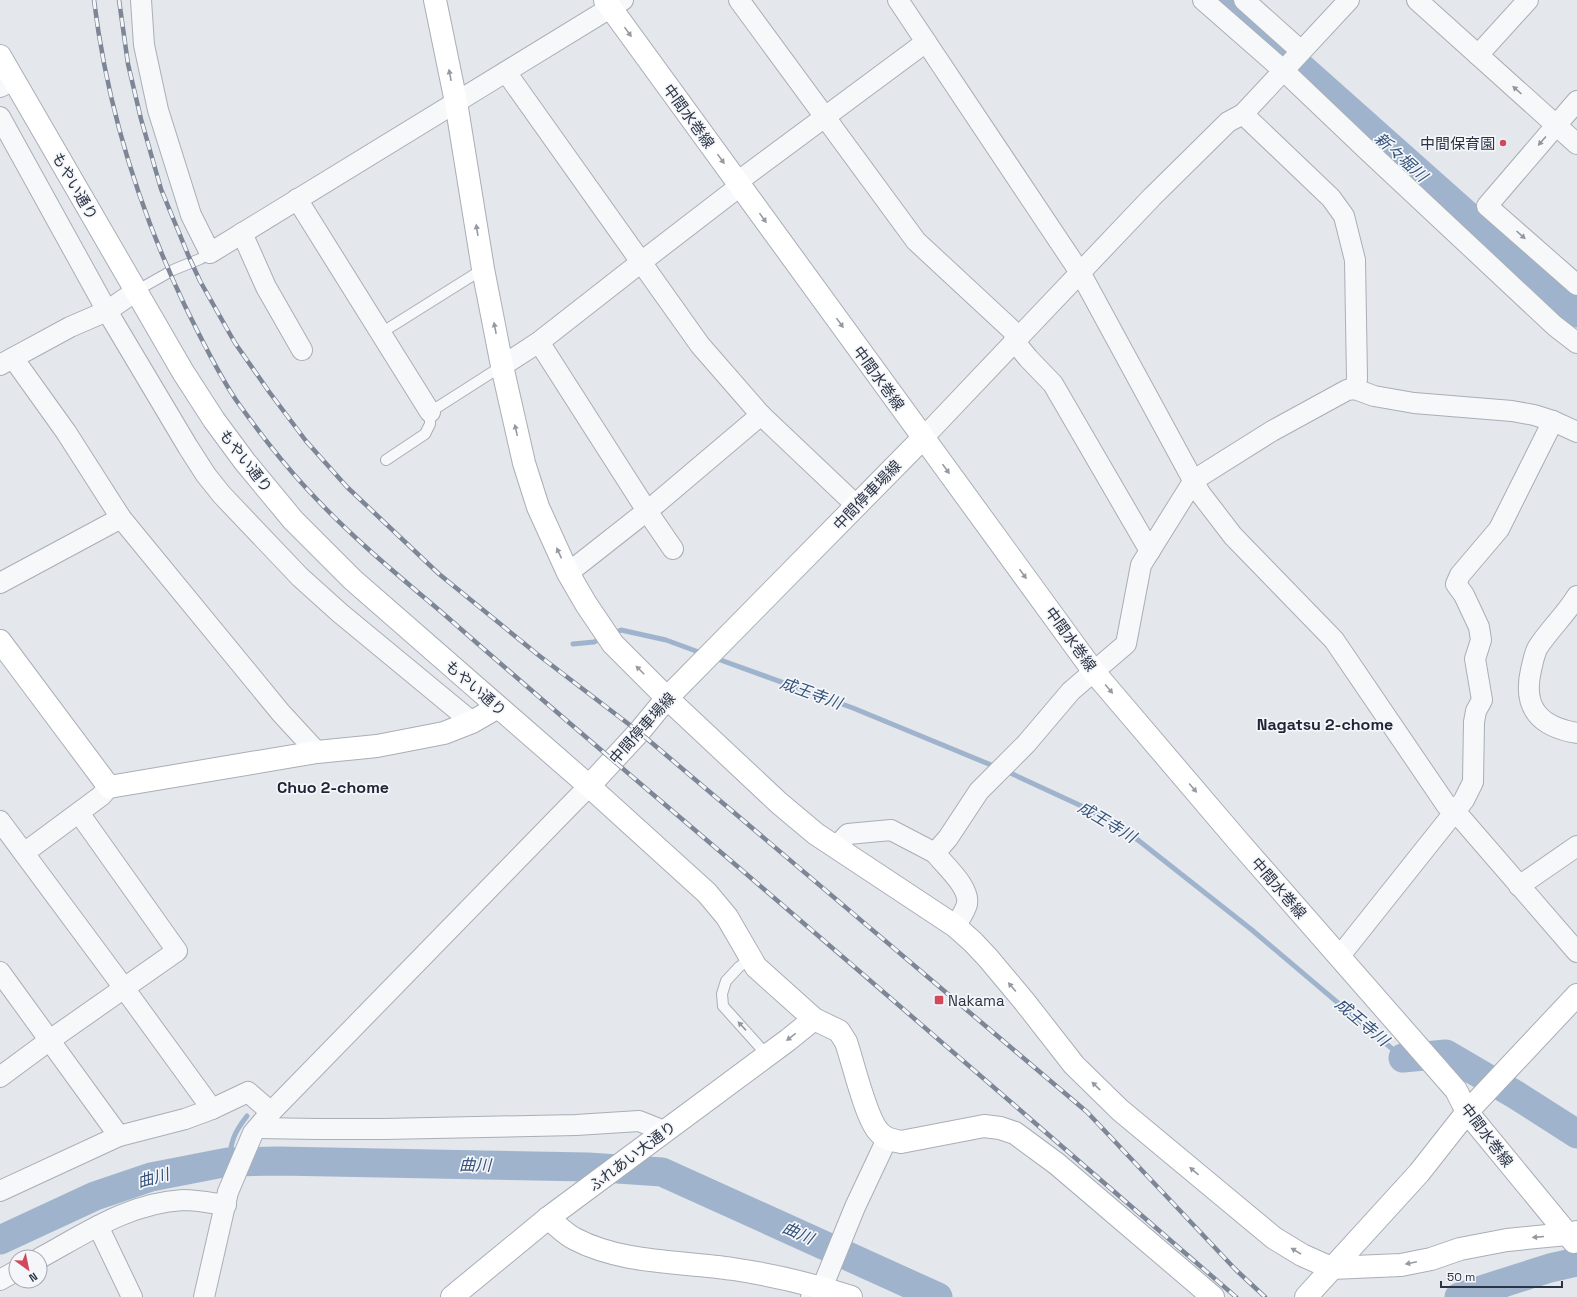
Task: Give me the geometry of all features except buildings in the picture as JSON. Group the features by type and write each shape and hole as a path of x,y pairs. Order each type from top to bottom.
{"street":[{"path":"141,0 144,44 158,110 191,215 210,253 506,72 600,13 613,3"},
{"path":"436,0 456,102 483,269 502,366 524,463 538,507 568,572 586,604 613,644 667,698 779,803 816,834 955,926 973,942 1024,1001 1074,1065 1120,1110 1274,1238 1302,1255 1331,1268 1401,1265 1431,1259 1460,1249 1507,1240 1574,1237"},
{"path":"739,0 916,240 1014,332 1015,342 1053,384 1150,551"},
{"path":"898,0 1081,274 1172,444 1194,480 1200,493 1233,536 1334,640 1447,806 1454,811 1577,952"},
{"path":"1202,0 1292,61"},
{"path":"1244,0 1292,61 1366,150 1555,326 1577,343"},
{"path":"923,438 1081,274 1152,197 1228,122 1243,114 1349,0"},
{"path":"1417,0 1577,144"},
{"path":"1478,55 1528,0"},
{"name":"中間水巻線","path":"613,3 740,186 1094,672 1238,841 1456,1090 1467,1112 1574,1237"},
{"path":"502,366 539,342 640,262 740,186 744,177 824,116 926,42"},
{"name":"もやい通り","path":"0,56 7,83 136,291 183,372 214,420 245,462 294,520 353,580 589,786"},
{"path":"506,72 700,345 761,415 857,506"},
{"path":"1577,101 1487,206 1577,285"},
{"path":"1243,114 1331,198 1344,216 1354,260 1357,378 1355,389"},
{"path":"0,117 107,311 206,475 222,495 300,577 340,613 472,722"},
{"path":"297,199 430,412"},
{"path":"242,233 266,287 302,350"},
{"path":"136,291 107,311 70,327 7,361 66,432 121,518 281,713 317,752"},
{"path":"539,342 647,511 673,548"},
{"path":"935,853 948,838 979,791 1026,744 1070,691 1126,644 1141,565 1194,480 1272,431 1347,390 1355,389 1374,396 1414,403 1512,411 1534,415 1553,421 1577,432"},
{"path":"568,572 647,511 761,415"},
{"path":"1339,957 1464,800 1474,782 1474,722 1476,711 1482,700 1475,659 1481,640 1478,627 1464,595 1456,584 1460,575 1499,529 1553,421"},
{"name":"中間停車場線","path":"589,786 639,732 667,698 923,438"},
{"path":"0,583 121,518"},
{"path":"1577,596 1534,654 1529,678 1531,706 1538,716 1548,724 1562,731 1577,733"},
{"path":"0,641 109,787"},
{"path":"24,853 79,813 109,787 317,752 377,746 444,733 472,722 498,707"},
{"path":"204,1297 227,1198 256,1130 271,1112 589,786 707,893 727,917 756,966 814,1019 839,1031 846,1042 870,1118 878,1132 887,1139 901,1142 984,1126 1015,1133 1057,1164 1213,1297"},
{"path":"0,1077 177,950 79,813"},
{"path":"0,821 212,1109"},
{"path":"836,847 848,834 891,830 935,853 964,888 967,897 966,906 955,926"},
{"path":"1519,886 1577,846"},
{"path":"0,972 119,1136"},
{"path":"1306,1297 1419,1172 1467,1112 1577,995"},
{"name":"ふれあい大通り","path":"452,1297 548,1218 589,1189 814,1019"},
{"path":"0,1191 119,1136 184,1119 212,1109 248,1092 271,1112"},
{"path":"256,1130 576,1125 639,1121 664,1131"},
{"path":"817,1292 832,1266 855,1207 887,1139"},
{"path":"48,1254 98,1226 130,1211 161,1202 227,1198"},
{"path":"548,1218 574,1238 616,1254 776,1276 817,1292 851,1297"},
{"path":"98,1226 132,1297"}],"lane":[{"path":"136,291 173,270 200,259 210,253"},
{"path":"381,333 483,269"},
{"path":"386,460 425,434 430,424 430,412 502,366"},
{"path":"752,958 726,981 722,994 723,1006 767,1055"}],"waterway":[{"name":"新々堀川","path":"1225,0 1577,313"},
{"name":"成王寺川","path":"612,634 621,630 666,640 704,654"},
{"name":"成王寺川","path":"573,644 594,642 603,638"},
{"name":"成王寺川","path":"715,658 853,708 996,767"},
{"name":"成王寺川","path":"1006,771 1088,809 1124,829 1252,930 1403,1058"},
{"name":"成王寺川","path":"1403,1058 1446,1054 1516,1095 1577,1134"},
{"path":"228,1162 234,1138 247,1116"},
{"name":"曲川","path":"0,1240 95,1196 151,1177 228,1162 278,1161 588,1167 662,1172 938,1297"},
{"name":"曲川","path":"1459,1297 1550,1268 1577,1262"}],"railway":[{"path":"94,0 107,79 116,118 139,195 168,269 215,366 229,389 262,435 298,479 358,540 393,571 870,980 1236,1297"},
{"path":"119,0 128,64 141,119 161,189 189,257 200,281 235,343 306,441 347,487 439,574 537,654 639,732 1087,1112 1235,1269 1265,1297"}],"place":[{"name":"中間保育園","path":"1503,143"},
{"name":"Nakama","path":"939,1000"}],"district":[{"name":"Nagatsu 2-chome","path":"1325,724"},
{"name":"Chuo 2-chome","path":"333,787"}]}
